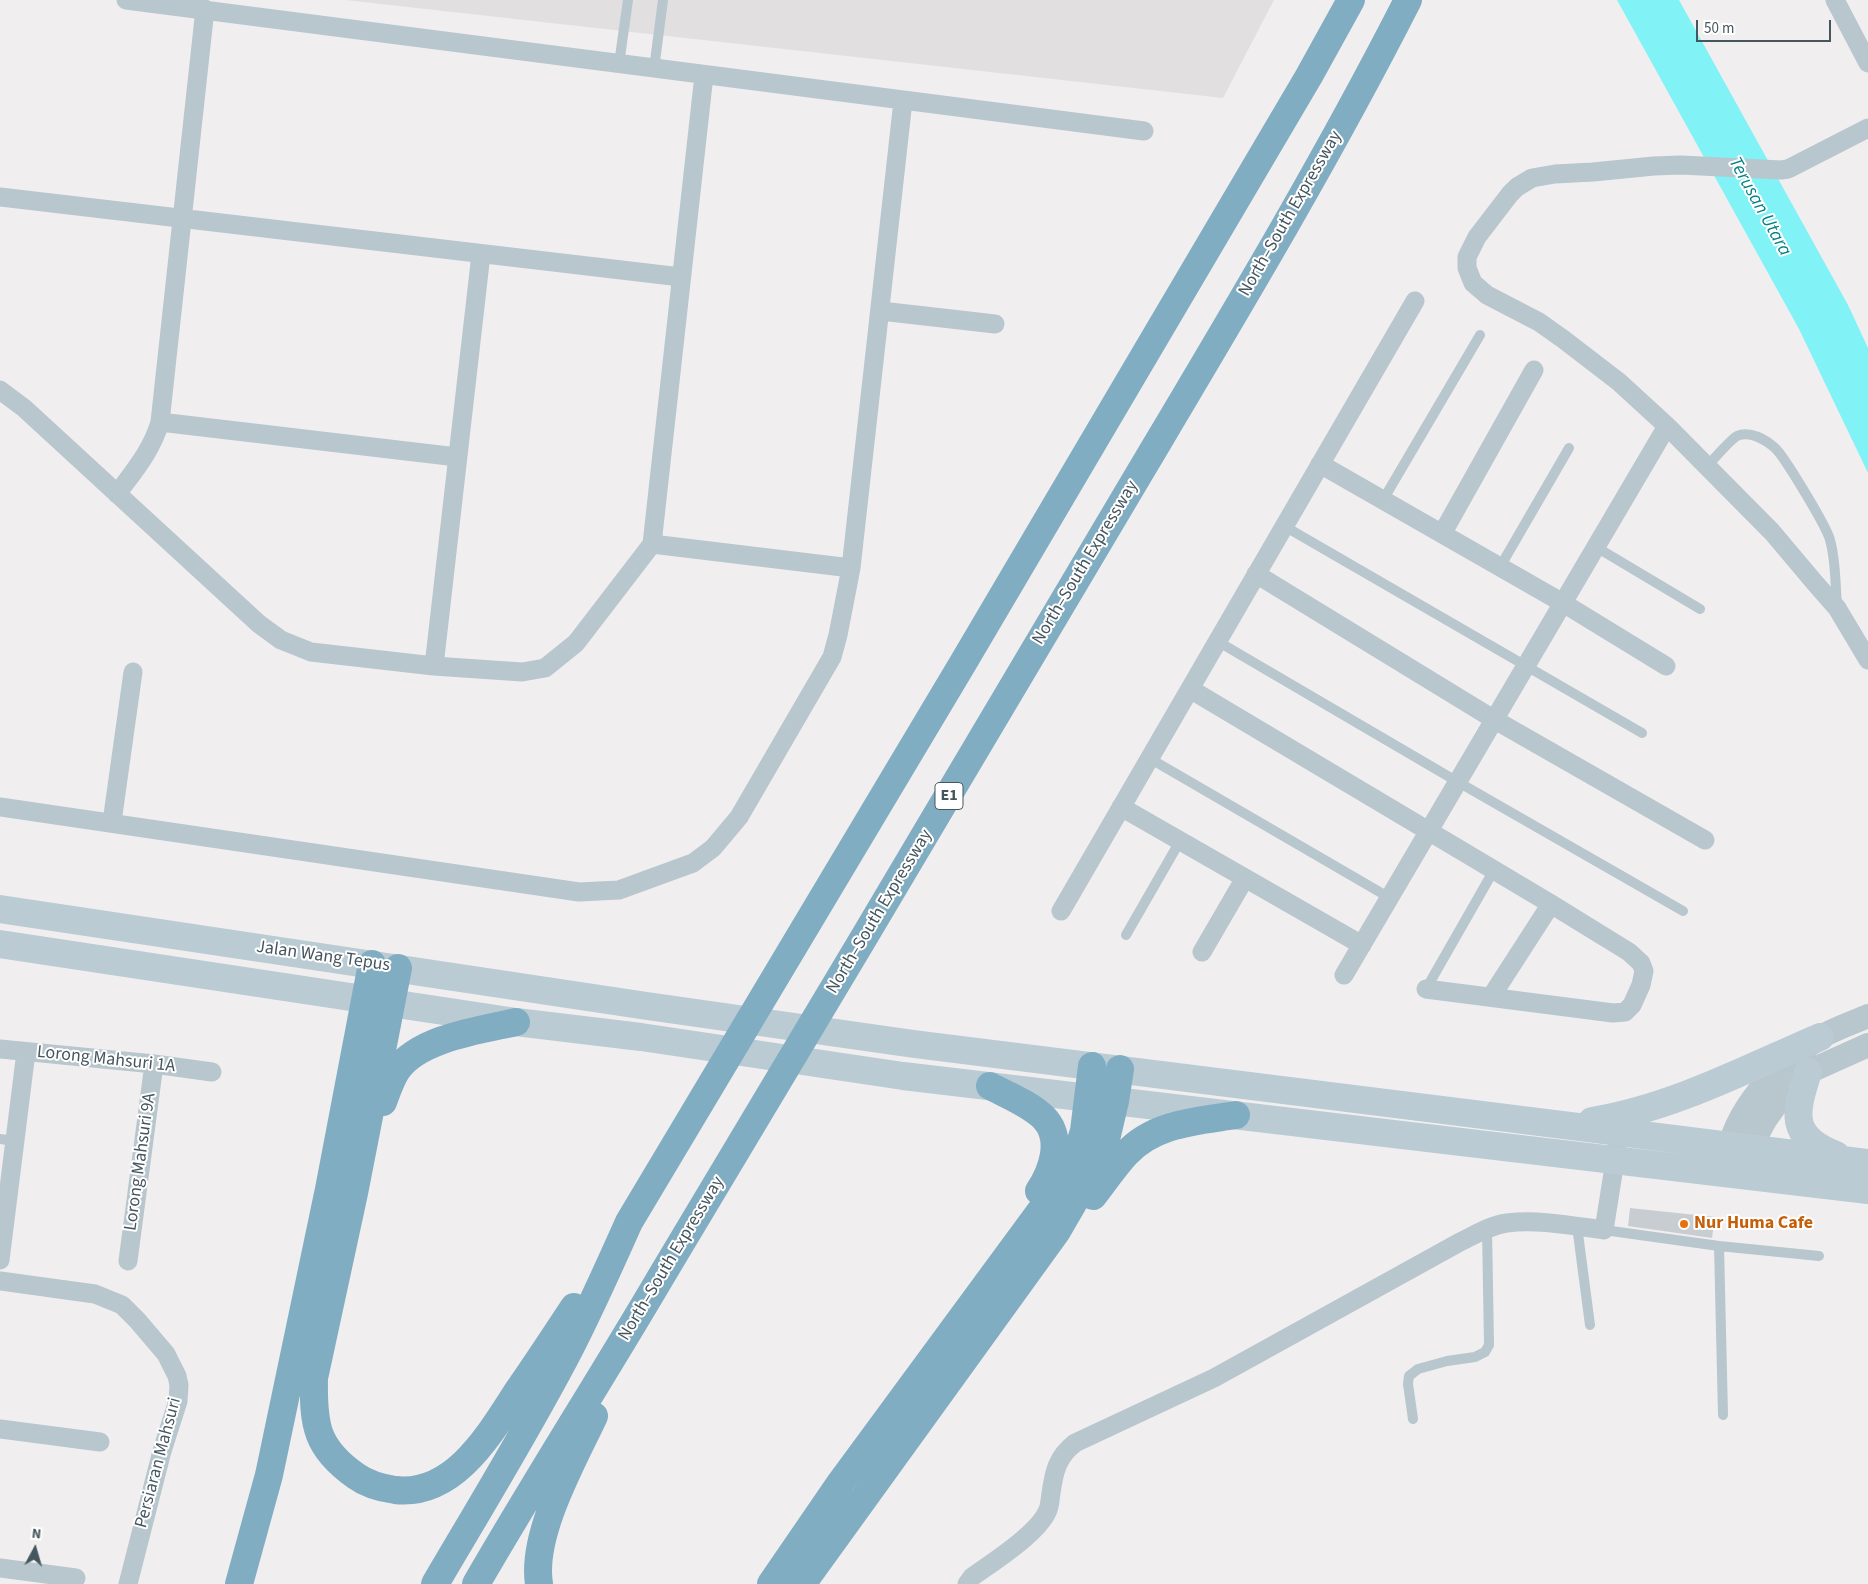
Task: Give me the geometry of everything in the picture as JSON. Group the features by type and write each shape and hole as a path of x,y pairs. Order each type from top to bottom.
{"highway":[{"path":"385,966 354,1193 314,1378 314,1404 317,1426 324,1446 339,1464 364,1482 386,1489 407,1491 433,1486 462,1465 487,1438 629,1222 978,637 1309,76 1350,0"},
{"name":"North–South Expressway","path":"476,1584 526,1497 640,1312 976,751 1311,181 1408,0"},
{"path":"240,1584 269,1475 330,1189 379,1001"},
{"path":"354,1193 384,1099 398,1069 418,1051 446,1038 516,1022"},
{"path":"802,1584 1057,1231 1080,1193 1097,1162 1106,1136 1102,1099 1092,1066"},
{"path":"771,1584 946,1338 1064,1180 1076,1156 1084,1131 1120,1070"},
{"path":"946,1338 1045,1181 1053,1162 1053,1135 1045,1119 1034,1110 990,1086"},
{"path":"967,1356 1127,1153 1150,1135 1177,1125 1236,1115"},
{"path":"434,1584 508,1459 565,1357 629,1222"},
{"path":"539,1584 540,1551 546,1522 640,1312"}],"main road":[{"name":"Jalan Wang Tepus","path":"0,909 914,1044 1858,1162"},
{"name":"Jalan Wang Tepus","path":"0,944 516,1022 641,1037 903,1076 1868,1190"},
{"path":"1563,1125 1624,1116 1655,1106 1820,1037"},
{"path":"1808,1072 1798,1101 1797,1113 1801,1128 1809,1140 1823,1150 1858,1162"}],"street":[{"path":"126,0 1144,131"},
{"path":"1835,0 1868,63"},
{"path":"117,494 148,450 156,436 160,422 205,9"},
{"path":"0,390 24,408 259,624 281,640 311,652 434,666 522,672 544,668 576,643 652,544 704,75"},
{"path":"0,807 579,892 619,890 693,863 713,848 739,817 832,657 838,635 851,568 903,100"},
{"path":"1868,128 1781,170 1681,166 1555,174 1532,178 1517,187 1500,206 1477,237 1467,258 1473,283 1487,295 1539,322 1619,382 1707,466 1772,532 1837,608 1868,660"},
{"path":"0,197 681,277"},
{"path":"434,666 481,254"},
{"path":"1061,911 1415,301"},
{"path":"881,310 995,324"},
{"path":"1442,534 1534,370"},
{"path":"160,422 457,456"},
{"path":"1344,975 1667,426"},
{"path":"1320,464 1563,603 1666,666"},
{"path":"652,544 851,568"},
{"path":"1256,574 1495,720 1705,840"},
{"path":"112,822 133,672"},
{"path":"1190,689 1551,904 1628,952 1641,963 1644,971 1641,985 1632,1005 1624,1012 1613,1013 1426,989"},
{"path":"1121,807 1362,945"},
{"path":"1202,952 1245,878"},
{"path":"1491,997 1551,904"},
{"path":"1736,1174 1740,1120 1762,1087 1773,1074 1820,1037 1868,1016"},
{"path":"1739,1147 1765,1120 1784,1092 1808,1072 1868,1045"},
{"name":"Lorong Mahsuri 1A","path":"0,1049 154,1064 212,1072"},
{"path":"0,1260 8,1140 26,1052"},
{"name":"Lorong Mahsuri 9A","path":"128,1260 154,1064"},
{"path":"967,1584 972,1577 1029,1535 1043,1519 1048,1511 1058,1463 1064,1452 1075,1443 1214,1378 1460,1242 1487,1229 1506,1223 1539,1222 1604,1230 1620,1132"},
{"name":"Persiaran Mahsuri","path":"0,1281 96,1294 122,1305 166,1354 177,1376 179,1385 178,1401 162,1451 128,1584"},
{"path":"0,1429 100,1442"},
{"path":"0,1568 76,1578"}],"lane":[{"path":"619,64 628,0"},
{"path":"654,69 663,0"},
{"path":"1383,500 1480,335"},
{"path":"1707,466 1737,436 1747,434 1759,437 1777,449 1830,538 1834,562 1837,608"},
{"path":"1500,567 1569,448"},
{"path":"1284,526 1642,733"},
{"path":"1596,548 1700,609"},
{"path":"1217,641 1683,911"},
{"path":"1149,758 1390,898"},
{"path":"1126,935 1180,841"},
{"path":"1426,989 1494,870"},
{"path":"1576,1226 1590,1325"},
{"path":"1413,1419 1408,1384 1409,1376 1418,1369 1428,1366 1447,1361 1475,1358 1485,1352 1489,1344 1487,1229"},
{"path":"1604,1230 1719,1246 1819,1256"},
{"path":"1719,1246 1723,1415"}],"shaded area":[{"path":"345,0 1274,0 1223,98"}],"water":[{"name":"Terusan Utara","path":"1617,0 1679,0 1848,305 1868,348 1868,473 1799,329"}],"building":[{"path":"1630,1208 1715,1217 1712,1238 1628,1226"}],"place":[{"name":"Nur Huma Cafe","path":"1684,1224"}]}
